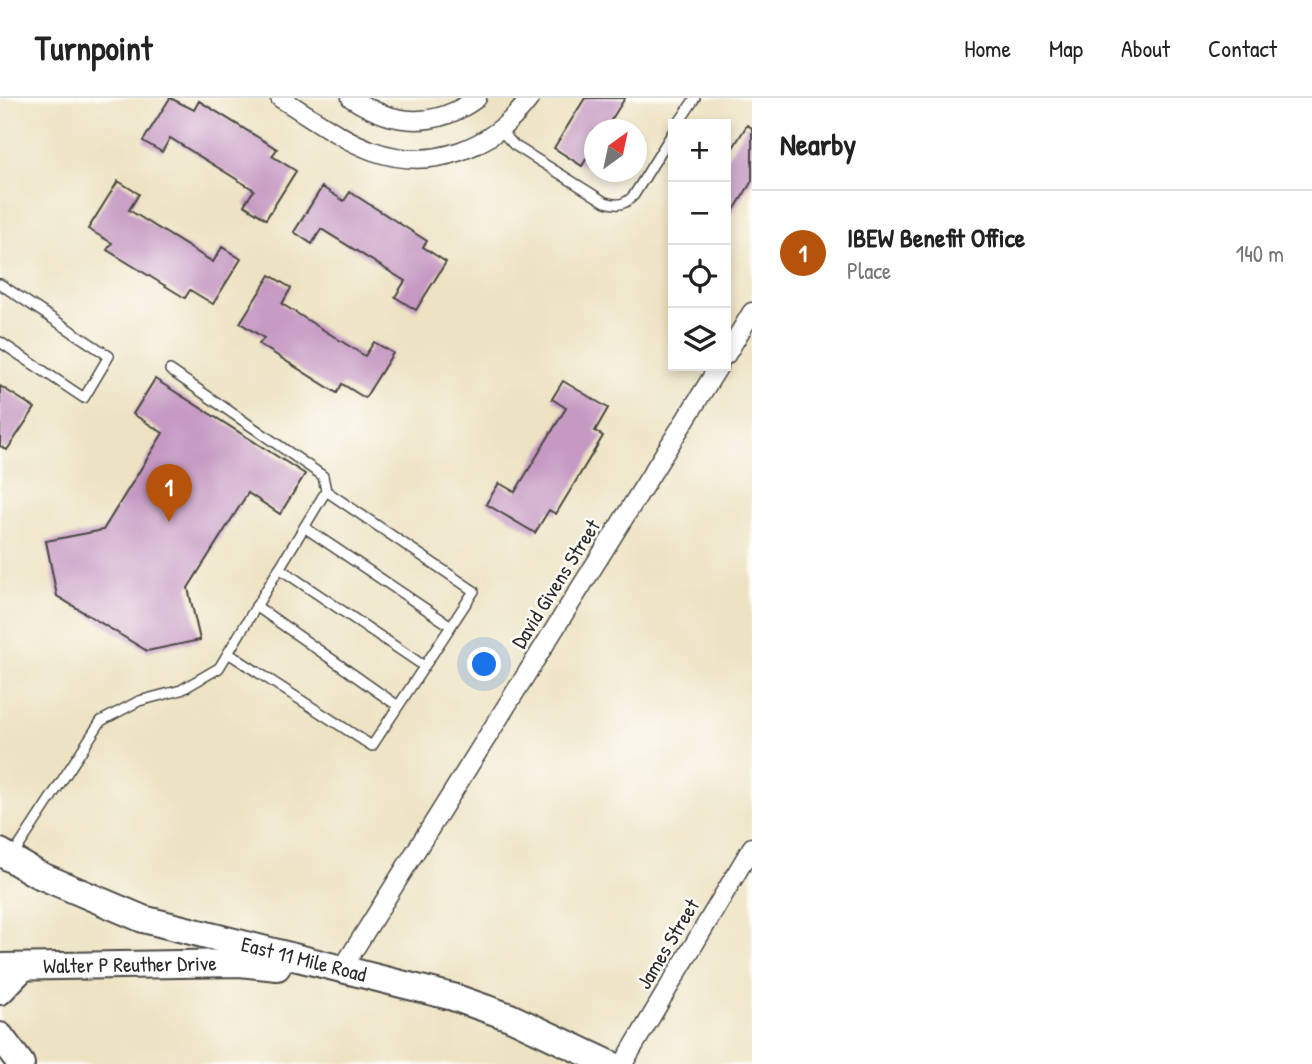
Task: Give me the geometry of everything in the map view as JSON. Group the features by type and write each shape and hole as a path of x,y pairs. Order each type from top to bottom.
{"main road":[{"name":"East 11 Mile Road","path":"6,855 61,885 143,919 215,939 299,956 342,970 412,985 510,1017 610,1064"},
{"name":"Walter P Reuther Drive","path":"12,967 240,963 315,972 342,970"},
{"path":"0,991 12,967"},
{"path":"0,1036 21,1064"}],"street":[{"path":"280,98 309,105 355,144 392,157 409,159 458,153 500,130 530,98"},
{"path":"351,98 377,113 410,122 450,115 478,98"},
{"path":"731,347 752,312"},
{"name":"David Givens Street","path":"342,970 716,371"},
{"name":"James Street","path":"623,1064 752,847"}],"lane":[{"path":"681,119 695,98"},
{"path":"500,130 514,145 605,202 616,205 627,202 634,195 668,140"},
{"path":"0,284 109,356 84,398 0,342"},
{"path":"6,855 101,721 139,701 181,690 219,668 326,491 323,476 170,370"},
{"path":"228,653 372,746 474,591 326,491"},
{"path":"304,527 451,626"},
{"path":"279,568 424,666"},
{"path":"256,606 398,706"}],"building":[{"path":"170,98 194,110 199,101 277,149 272,156 296,171 266,219 244,205 254,190 170,138 162,152 143,141"},
{"path":"585,98 625,98 612,119 584,119 582,166 554,148"},
{"path":"747,125 752,128 752,181 731,215 731,182 731,151"},
{"path":"118,181 139,194 129,210 213,262 222,247 241,259 213,304 190,290 185,298 107,250 112,243 88,229"},
{"path":"322,187 344,201 350,192 427,241 423,247 446,262 416,310 395,297 405,281 321,229 312,244 294,232"},
{"path":"270,275 291,288 282,304 365,356 374,342 393,353 365,398 342,384 337,393 259,344 264,338 240,323"},
{"path":"155,379 305,474 280,514 248,493 188,588 200,640 147,651 57,596 46,541 103,530 163,433 133,414"},
{"path":"563,381 608,408 595,431 603,436 556,514 549,510 535,533 486,504 499,483 515,492 566,408 552,399"},
{"path":"0,386 35,408 7,450 0,446"}],"place":[{"name":"IBEW Benefit Office","path":"169,522"}]}
